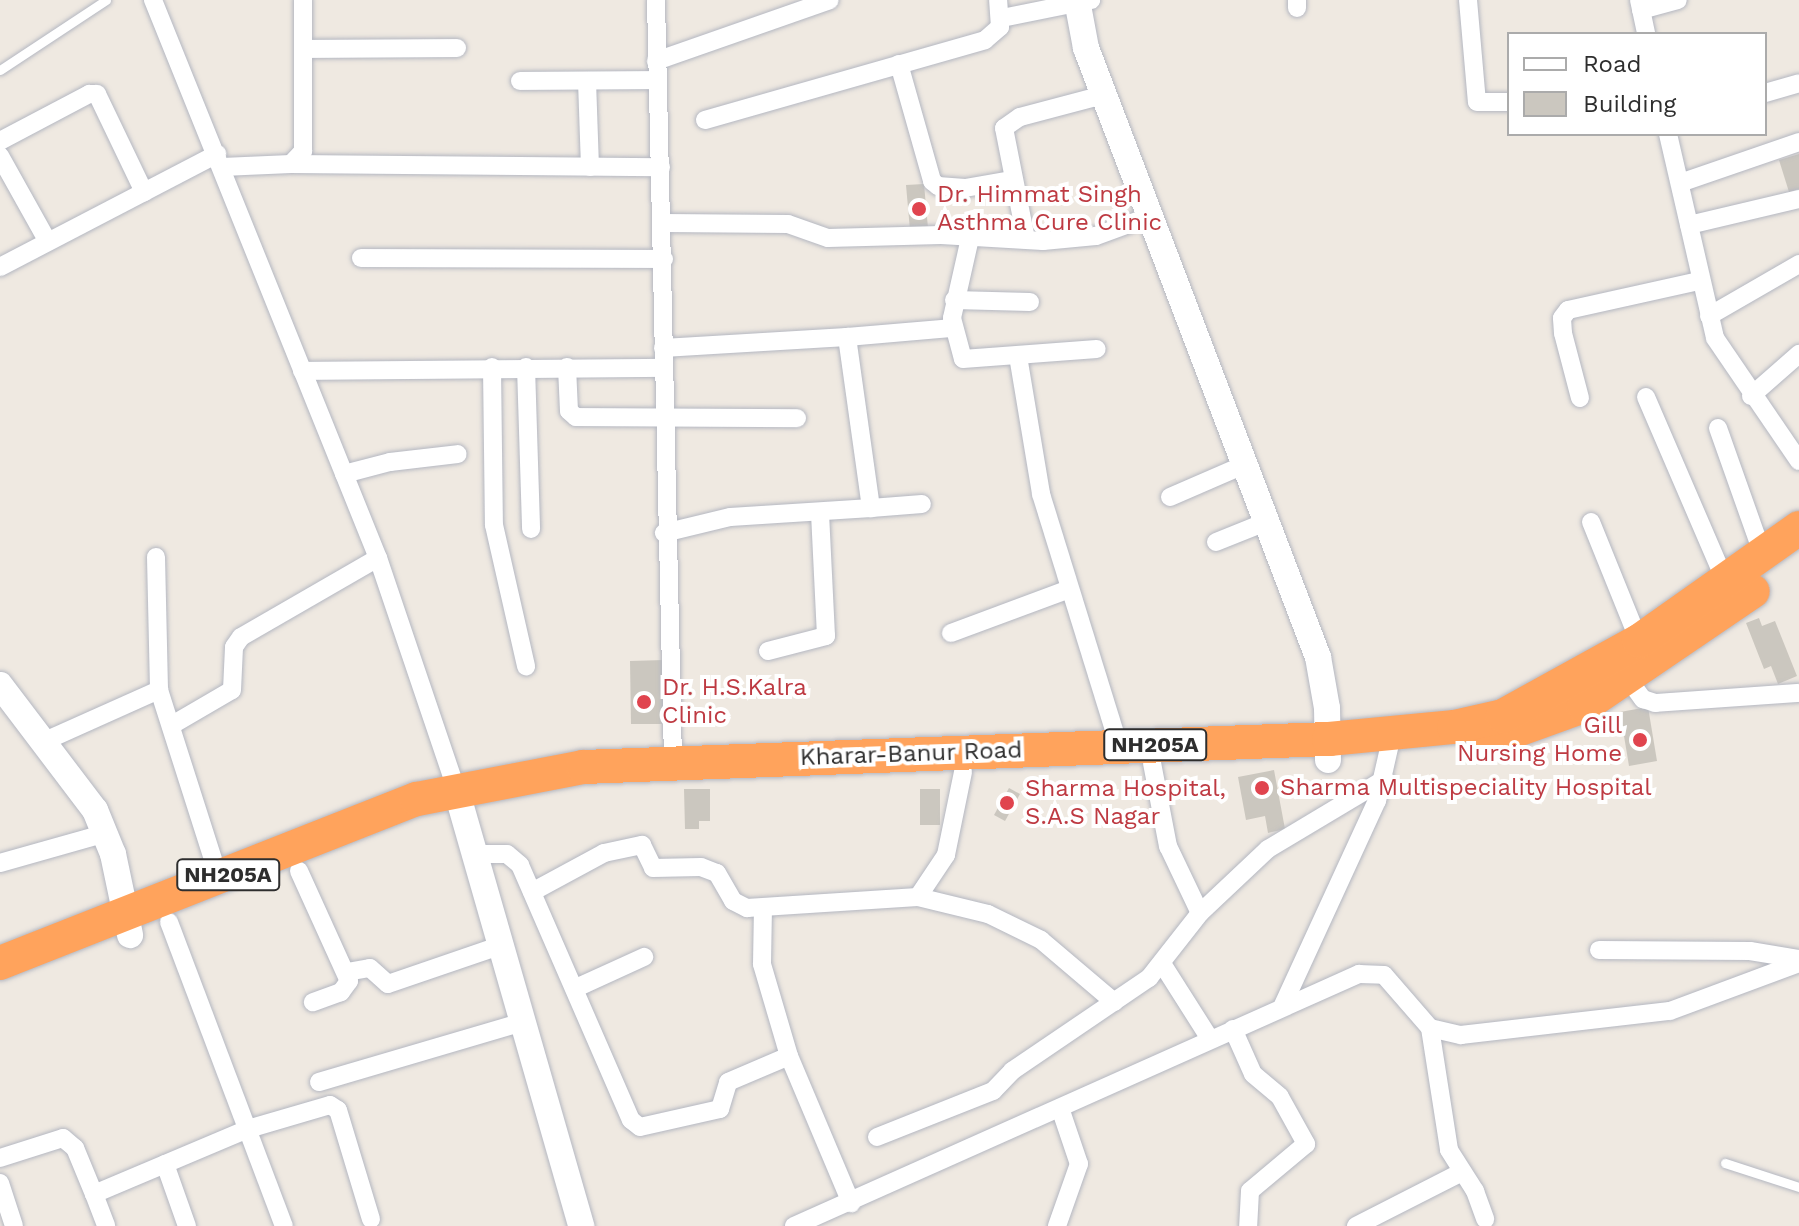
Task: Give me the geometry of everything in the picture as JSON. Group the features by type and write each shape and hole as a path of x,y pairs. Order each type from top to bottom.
{"highway":[{"name":"Kharar-Banur Road","path":"0,963 128,924 219,878 417,799 460,798 583,767 1119,746 1328,750 1389,757 1503,716 1639,641 1726,583 1799,528"},
{"name":"NH205A","path":"1389,757 1476,744 1543,725 1629,680 1799,557"},
{"name":"NH205A","path":"0,984 128,924 166,923 299,871 460,798 617,785 1152,763 1328,750"}],"street":[{"path":"153,0 378,558 478,854 581,1226"},
{"path":"291,164 303,151 303,0"},
{"path":"656,0 664,259 664,533 673,762"},
{"path":"520,81 587,81 657,71 830,0"},
{"path":"1468,0 1477,102 1507,102"},
{"path":"1646,32 1640,5 1678,0"},
{"path":"705,120 985,40 996,34 1000,9 1082,1 1086,48 1318,657 1328,750"},
{"path":"305,49 457,48"},
{"path":"899,64 932,181 938,186 965,188 1012,180"},
{"path":"587,81 590,167"},
{"path":"1767,92 1799,83"},
{"path":"0,141 89,94 97,94 144,192"},
{"path":"1026,239 1004,143 1009,121 1103,95"},
{"path":"1668,136 1699,281 1715,338 1751,396 1799,461"},
{"path":"1680,183 1799,142"},
{"path":"0,156 48,242"},
{"path":"0,267 144,192 220,161 661,167"},
{"path":"1689,225 1799,199"},
{"path":"663,223 788,224 820,237 1026,239 1096,236 1148,217"},
{"path":"970,238 954,300 951,328 963,359 1097,349"},
{"path":"361,258 664,259"},
{"path":"1709,316 1799,264"},
{"path":"1580,398 1563,333 1562,318 1568,310 1699,281"},
{"path":"954,300 1030,302"},
{"path":"663,348 951,328"},
{"path":"847,337 871,508"},
{"path":"1751,396 1799,354"},
{"path":"1018,356 1033,458 1069,589 1119,746"},
{"path":"302,371 492,367 664,368"},
{"path":"492,367 494,525 526,666"},
{"path":"526,367 531,529"},
{"path":"567,367 569,411 576,417 797,418"},
{"path":"1646,397 1726,583"},
{"path":"1718,428 1763,555"},
{"path":"344,474 411,458 458,454"},
{"path":"1170,497 1244,465"},
{"path":"664,533 730,517 922,504"},
{"path":"768,651 826,636 820,513"},
{"path":"1216,542 1266,522"},
{"path":"1591,522 1639,641"},
{"path":"156,557 159,690 219,878"},
{"path":"172,725 232,690 234,647 241,637 378,558"},
{"path":"951,633 1069,589"},
{"path":"1629,680 1643,699 1655,703 1799,693"},
{"path":"0,685 47,740 106,833 128,924"},
{"path":"47,740 159,690"},
{"path":"877,1137 993,1091 1012,1071 1114,1002 1163,965 1200,913 1268,849 1389,757"},
{"path":"1283,1005 1389,757"},
{"path":"1152,763 1168,846 1200,913"},
{"path":"918,897 946,855 963,772"},
{"path":"0,863 106,833"},
{"path":"532,892 604,853 642,845 653,868 710,869 722,878 738,906 763,909 792,902 918,897 988,914 1041,940 1114,1002"},
{"path":"478,854 513,857 576,988 631,1120 640,1127 720,1109 728,1082 789,1056"},
{"path":"299,871 347,972 346,988 313,1002"},
{"path":"763,909 762,964 789,1056 851,1203"},
{"path":"166,923 284,1226"},
{"path":"347,972 370,968 388,984 502,945"},
{"path":"1599,950 1750,951 1799,961"},
{"path":"576,988 644,957"},
{"path":"1430,1028 1461,1035 1656,1014 1693,1005 1799,961"},
{"path":"1163,965 1210,1039"},
{"path":"794,1226 851,1203 1283,1005 1372,971 1384,975 1430,1028 1449,1150 1460,1173 1475,1191 1485,1219"},
{"path":"319,1082 523,1022"},
{"path":"1233,1029 1253,1074 1280,1097 1306,1144 1303,1151 1250,1191 1248,1226"},
{"path":"94,1194 248,1129 321,1105 338,1110 371,1219"},
{"path":"1057,1226 1079,1164 1060,1108"},
{"path":"0,1158 63,1138 75,1148 106,1226"},
{"path":"165,1164 187,1226"},
{"path":"1356,1226 1460,1173"},
{"path":"0,1183 14,1226"}],"lane":[{"path":"0,70 106,0"},
{"path":"1725,1163 1799,1187"}],"building":[{"path":"1799,154 1799,189 1789,192 1779,160"},
{"path":"924,184 928,228 910,230 906,185"},
{"path":"1759,618 1762,626 1775,621 1797,676 1778,684 1771,666 1764,669 1746,623"},
{"path":"664,660 665,724 631,724 630,661"},
{"path":"1648,707 1657,761 1629,766 1620,712"},
{"path":"1274,770 1285,829 1268,833 1265,816 1246,820 1238,777"},
{"path":"1009,788 1020,794 1005,821 994,815"},
{"path":"684,789 710,789 710,821 699,821 699,829 685,829"},
{"path":"920,789 940,789 940,825 920,825"}],"place":[{"name":"Dr. Himmat Singh Asthma Cure Clinic","path":"919,209"},
{"name":"Dr. H.S.Kalra Clinic","path":"644,702"},
{"name":"Gill Nursing Home","path":"1640,740"},
{"name":"Sharma Multispeciality Hospital","path":"1262,788"},
{"name":"Sharma Hospital, S.A.S Nagar","path":"1007,803"}]}
